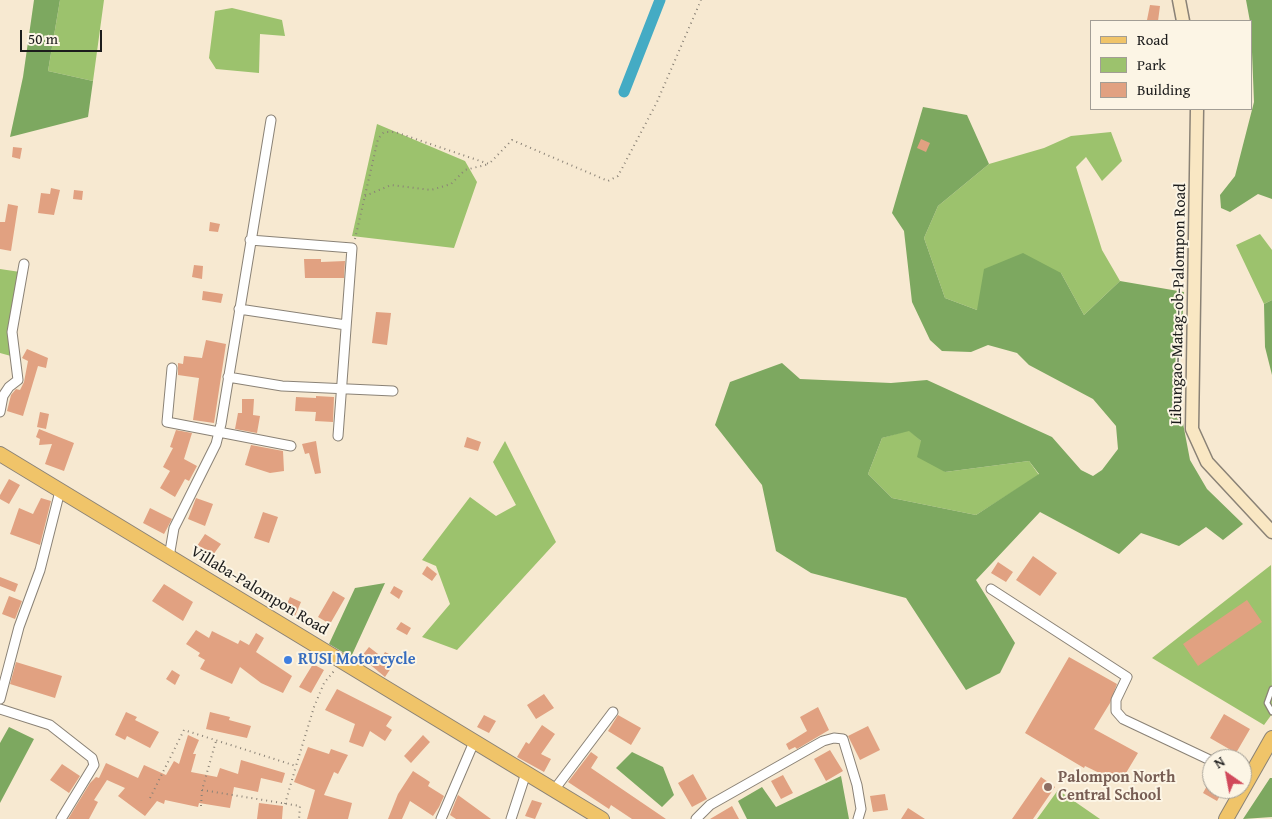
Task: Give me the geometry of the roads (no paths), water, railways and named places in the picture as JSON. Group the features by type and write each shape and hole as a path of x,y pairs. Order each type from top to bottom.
{"main road":[{"path":"1178,0 1183,20"},
{"name":"Libungao-Matag-ob-Palompon Road","path":"1197,110 1192,429 1207,462 1272,532"},
{"name":"Villaba-Palompon Road","path":"0,454 554,790 589,815 602,819"},
{"path":"1252,767 1272,738"},
{"path":"1226,819 1235,799"}],"street":[{"path":"169,557 174,528 216,444 271,120"},
{"path":"250,240 352,248 338,436"},
{"path":"0,412 3,396 9,387 18,380 12,332 24,264"},
{"path":"239,309 346,326"},
{"path":"172,368 167,422 291,446"},
{"path":"228,378 282,386 393,391"},
{"path":"0,699 19,627 40,570 60,491"},
{"path":"991,589 1127,677 1116,700 1116,711 1123,719 1202,757"},
{"path":"0,709 50,725 92,758 94,766 61,819"},
{"path":"554,790 613,712"},
{"path":"696,819 710,805 823,741 834,738 843,739 857,785 861,809 858,819"},
{"path":"441,819 474,742"},
{"path":"511,819 526,773"}],"lane":[{"path":"1272,689 1267,703 1272,712"}],"waterway":[{"path":"624,92 660,0"}],"place":[{"name":"RUSI Motorcycle","path":"288,660"},
{"name":"Palompon North Central School","path":"1048,787"}]}
